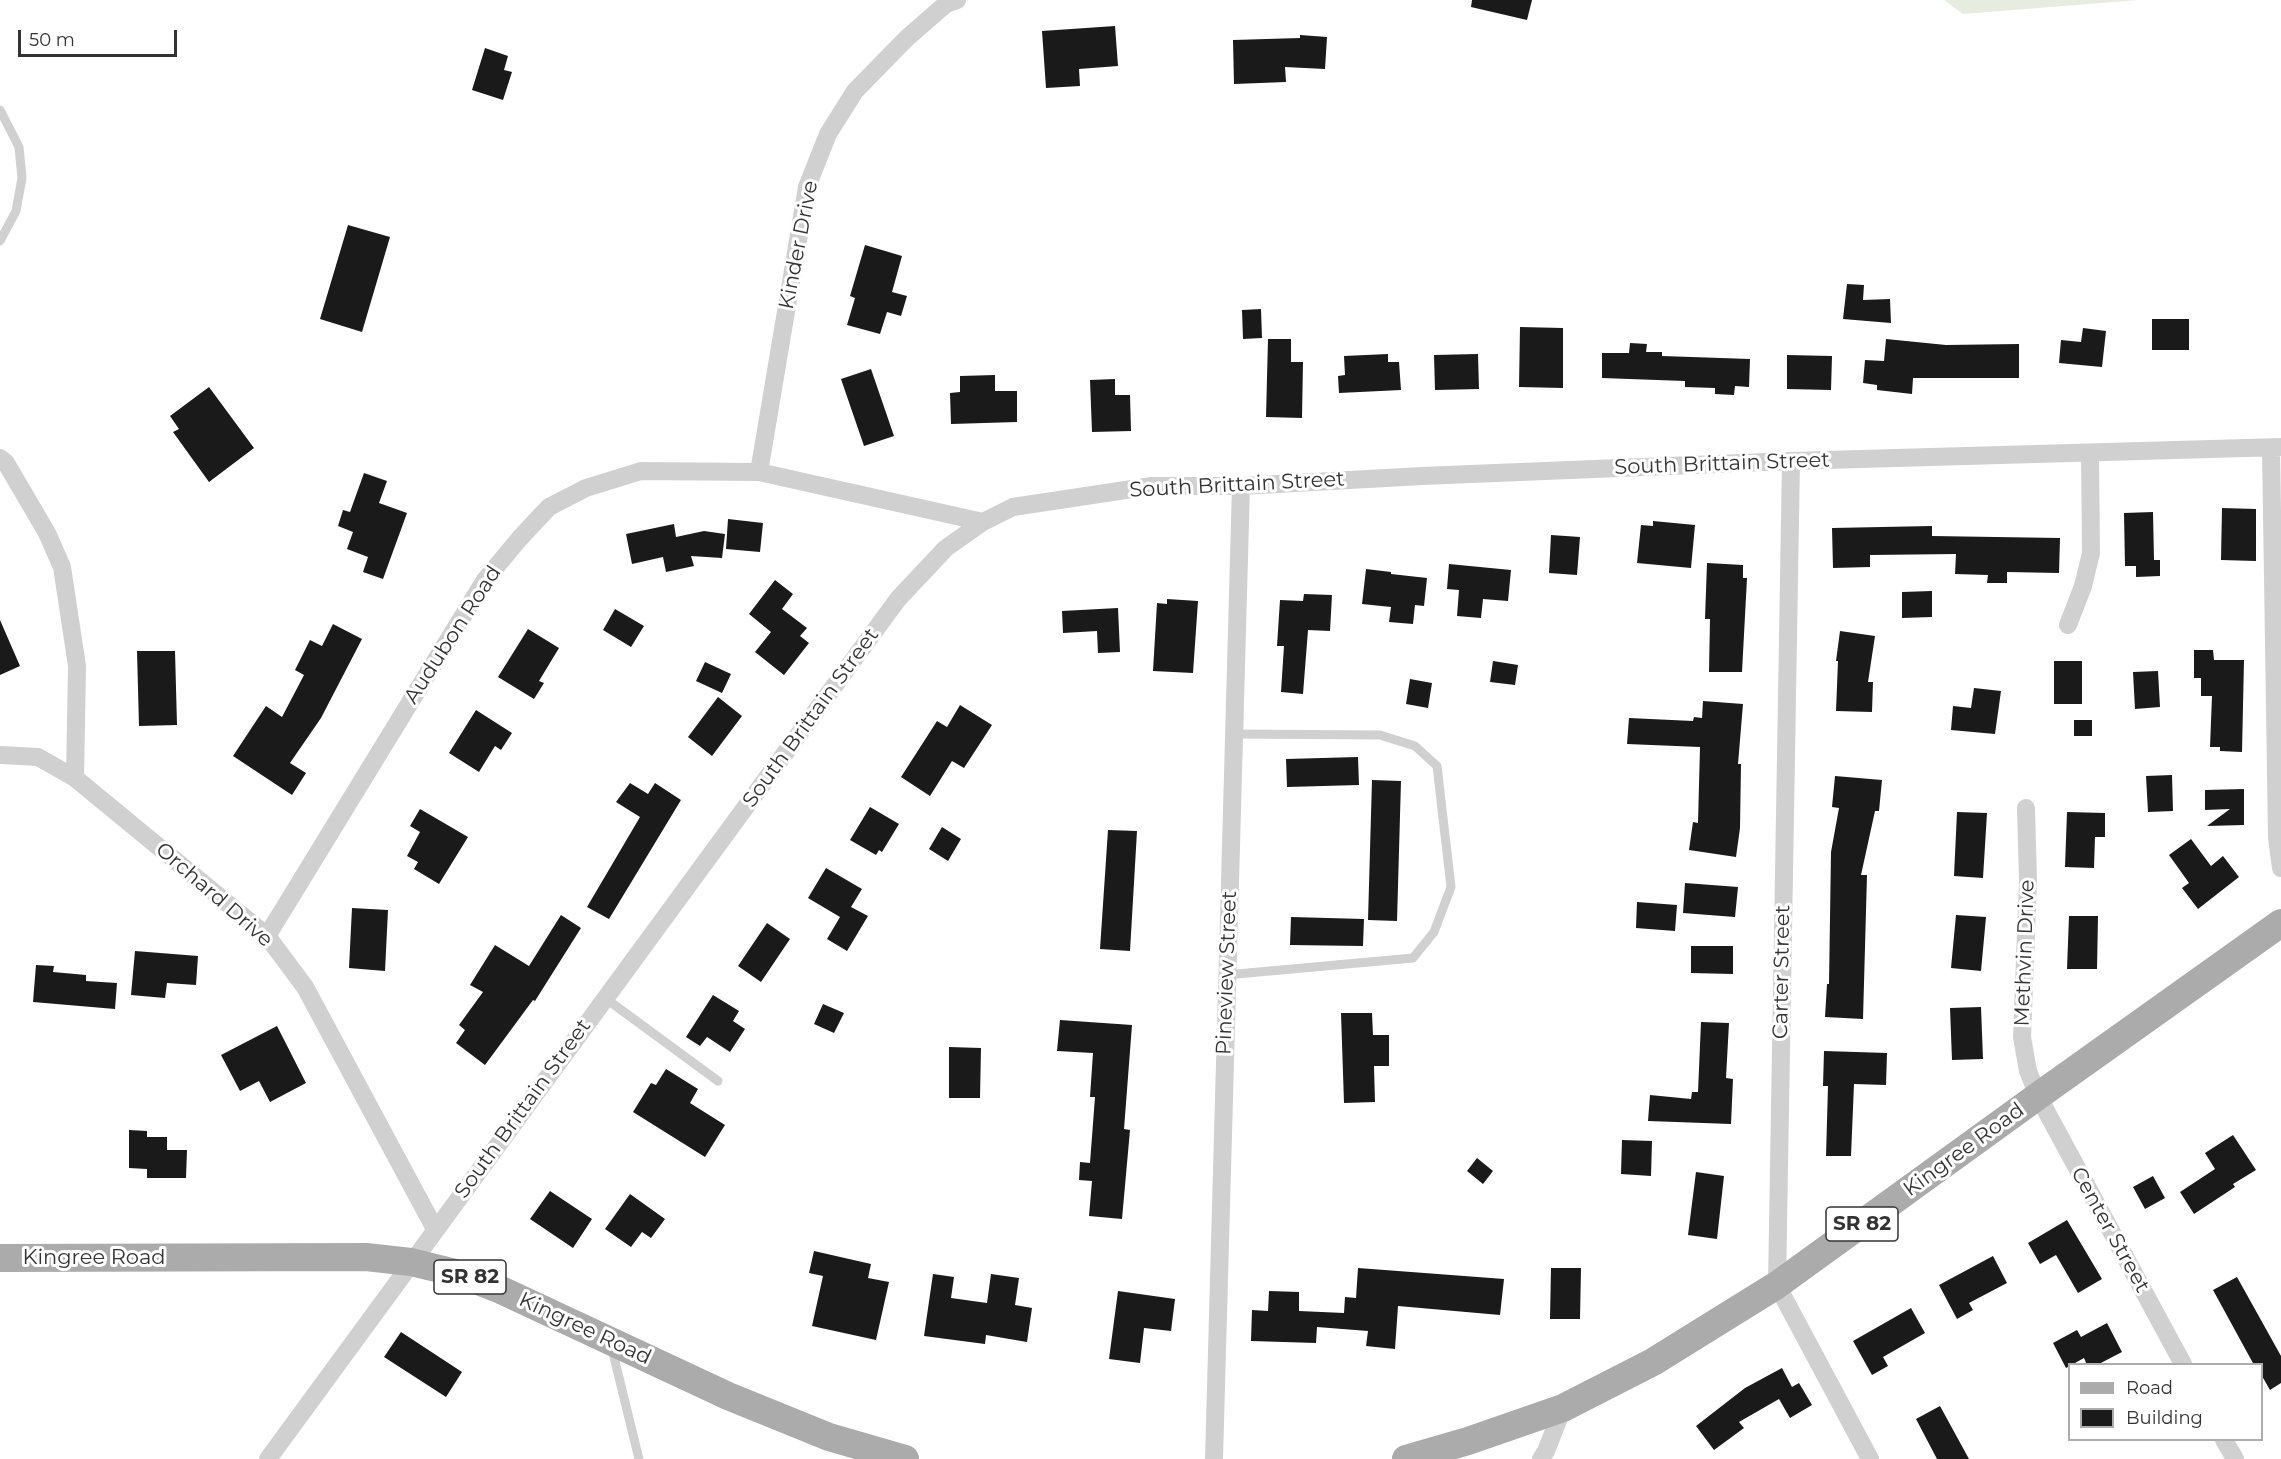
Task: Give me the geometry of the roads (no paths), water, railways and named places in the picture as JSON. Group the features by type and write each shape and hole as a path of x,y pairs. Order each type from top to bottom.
{"main road":[{"name":"Kingree Road","path":"1406,1459 1468,1442 1563,1408 1653,1362 1777,1285 2281,922"},
{"name":"Kingree Road","path":"0,1258 366,1257 411,1262 460,1274 501,1290 728,1396 829,1437 905,1459"}],"street":[{"name":"Kinder Drive","path":"759,472 807,187 828,134 855,91 907,38 946,4 957,0"},
{"name":"South Brittain Street","path":"268,1459 898,599 946,548 982,522 1012,507 1152,486 1241,486 1791,461 2276,448"},
{"path":"2276,448 2277,837 2281,868"},
{"path":"2067,625 2083,586 2091,553 2091,454"},
{"path":"0,458 6,463 47,532 62,567 77,666 75,778"},
{"name":"Carter Street","path":"1791,461 1777,1285 1870,1459"},
{"name":"Audubon Road","path":"267,936 484,580 549,507 586,488 640,471 759,472 982,522"},
{"name":"Pineview Street","path":"1214,1459 1241,486"},
{"name":"Orchard Drive","path":"0,755 38,757 75,778 267,936 305,987 435,1229"},
{"name":"Methvin Drive","path":"2026,808 2028,881 2022,1037 2028,1071 2038,1096"},
{"name":"Center Street","path":"2038,1096 2182,1363"},
{"path":"1541,1459 1563,1408"},
{"path":"2225,1441 2235,1459"}],"lane":[{"path":"0,110 19,147 22,178 16,211 0,241"},
{"path":"1226,975 1413,958 1434,932 1451,888 1437,766 1414,746 1380,735 1234,734"},
{"path":"605,998 718,1081"},
{"path":"610,1341 639,1459"}]}
